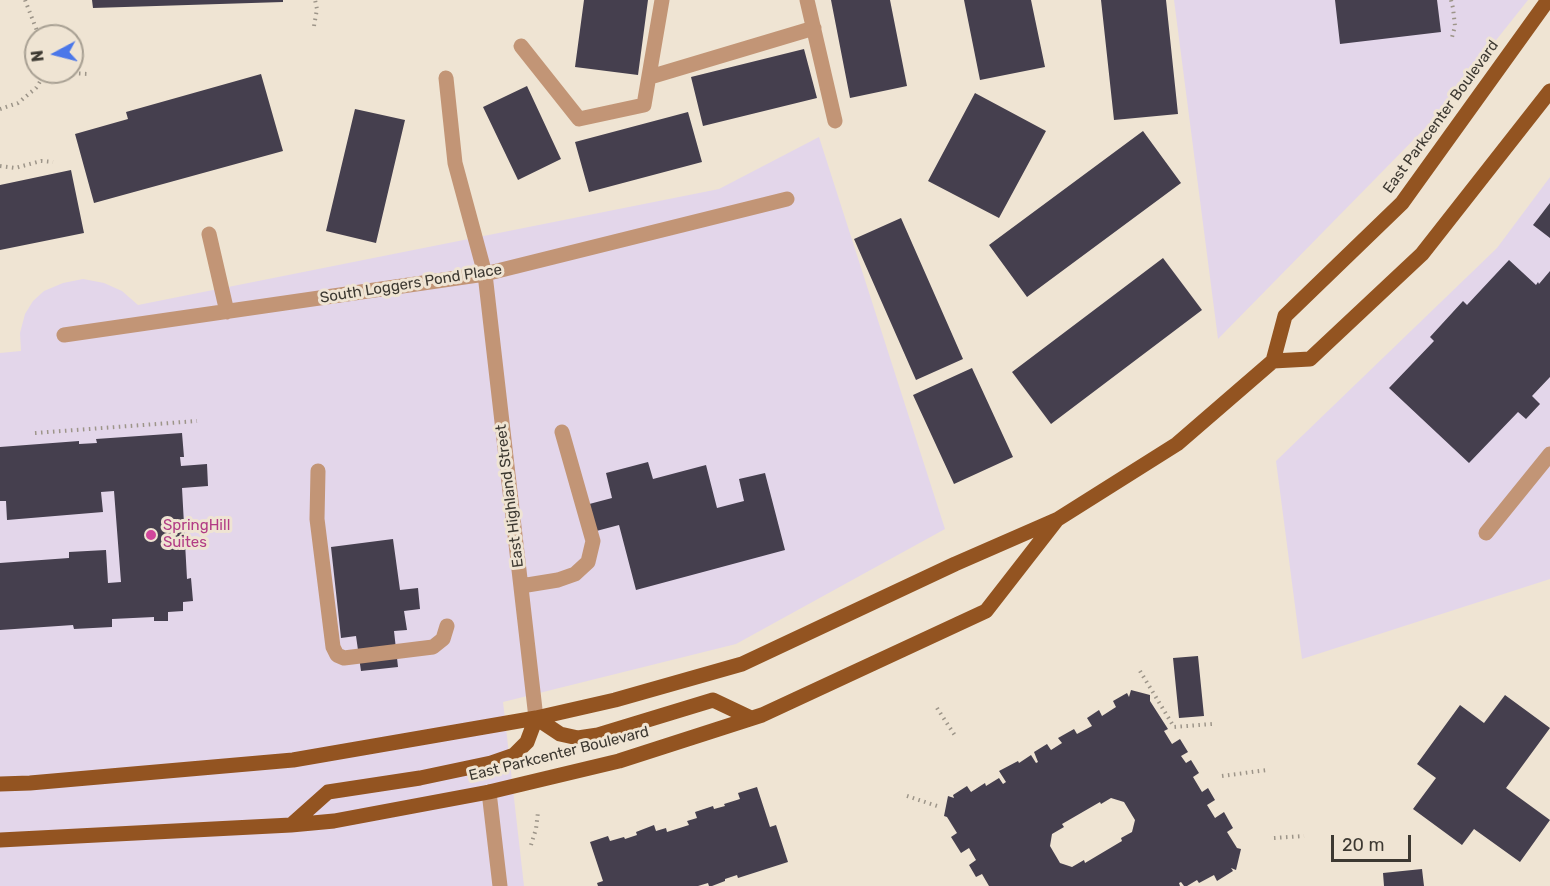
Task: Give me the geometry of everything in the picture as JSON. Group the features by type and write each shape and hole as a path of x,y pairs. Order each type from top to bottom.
{"main road":[{"name":"East Parkcenter Boulevard","path":"0,784 292,760 536,717 615,700 742,664 955,564 1058,519 1177,444 1273,361 1285,316 1402,203 1548,0"},
{"path":"1273,361 1310,359 1422,254 1550,91"},
{"name":"East Parkcenter Boulevard","path":"0,840 291,825 333,820 489,792 619,761 762,715 986,611 1058,519"},
{"path":"291,825 328,792 420,778 491,763 514,755 527,742 536,717 560,734 578,738 598,735 713,700 751,718"}],"street":[{"path":"521,46 579,119 644,105 662,0"},
{"path":"807,0 835,121"},
{"path":"650,76 814,28"},
{"name":"East Highland Street","path":"446,78 455,163 485,274 536,717"},
{"name":"South Loggers Pond Place","path":"64,335 485,274 787,199"},
{"path":"209,234 227,312"},
{"path":"521,586 558,580 575,574 588,562 593,541 562,432"},
{"path":"1486,533 1550,454"},
{"path":"318,471 317,519 333,647 337,655 344,658 434,647 443,639 447,626"},
{"path":"489,792 500,886"}],"path":[{"path":"25,0 34,24"},
{"path":"314,26 317,9 315,0"},
{"path":"1451,0 1455,26 1451,41"},
{"path":"84,74 88,74"},
{"path":"0,109 18,103 38,84"},
{"path":"0,166 15,168 41,161 53,162"},
{"path":"34,433 197,421"},
{"path":"1140,671 1174,727 1212,724"},
{"path":"937,708 956,737"},
{"path":"1222,776 1268,770"},
{"path":"907,796 937,806"},
{"path":"531,845 538,812"},
{"path":"1274,838 1304,836"}],"shaded area":[{"path":"1174,0 1528,0 1431,122 1218,339"},
{"path":"819,137 945,529 736,644 503,702 524,886 0,886 0,353 21,351 20,333 25,314 33,301 44,291 63,283 83,279 104,283 122,291 138,305 719,189"},
{"path":"1550,177 1550,579 1302,659 1276,461 1497,248"}],"building":[{"path":"92,0 283,0 283,2 93,8"},
{"path":"584,0 648,0 638,75 575,67"},
{"path":"831,0 890,0 907,86 850,98"},
{"path":"964,0 1031,0 1045,67 980,80"},
{"path":"1101,0 1166,0 1178,114 1114,120"},
{"path":"1335,0 1437,0 1441,32 1340,44"},
{"path":"804,49 817,98 703,126 691,77"},
{"path":"261,74 283,151 94,203 75,134 128,119 126,112"},
{"path":"527,86 561,159 518,180 483,107"},
{"path":"975,93 1046,131 999,218 928,181"},
{"path":"355,109 405,120 376,243 326,231"},
{"path":"688,112 702,162 589,192 575,142"},
{"path":"1143,131 1181,183 1027,297 989,245"},
{"path":"71,170 84,233 0,250 0,185"},
{"path":"1550,203 1550,238 1533,225"},
{"path":"901,218 963,359 916,380 854,239"},
{"path":"1163,258 1202,310 1051,424 1012,372"},
{"path":"1509,260 1536,285 1550,271 1550,377 1532,396 1540,404 1526,419 1518,412 1469,463 1389,388 1434,341 1430,337 1463,301 1467,305"},
{"path":"972,368 1013,457 954,484 913,395"},
{"name":"SpringHill Suites","path":"182,433 184,457 180,457 181,466 207,464 208,486 182,488 187,579 191,578 193,601 183,602 183,611 168,612 168,621 154,621 154,617 112,619 112,627 74,629 73,625 0,630 0,563 69,558 69,552 106,550 108,583 121,582 114,491 101,492 103,512 7,520 6,501 0,501 0,447 79,441 79,444 97,443 96,439"},
{"path":"648,462 653,479 706,465 717,508 744,501 739,479 765,473 785,550 636,590 619,525 585,534 578,507 612,498 606,473"},
{"path":"393,539 400,590 418,588 420,609 404,611 407,630 394,631 398,667 361,671 356,636 341,638 331,547"},
{"path":"1198,656 1204,716 1179,718 1173,658"},
{"path":"1131,690 1150,695 1150,701 1168,729 1164,731 1172,744 1180,739 1188,752 1181,756 1186,763 1191,760 1199,773 1193,777 1202,792 1208,788 1215,800 1207,805 1215,818 1224,812 1233,828 1227,832 1237,848 1241,849 1236,870 1231,868 1233,871 1217,881 1214,875 1187,886 1181,882 1180,886 989,886 982,874 976,877 969,865 976,860 969,848 961,853 951,837 957,833 944,816 948,796 954,798 953,795 967,786 971,792 999,778 1003,784 1006,782 999,771 1031,755 1036,763 1038,762 1034,752 1047,744 1051,750 1062,743 1058,738 1074,729 1077,734 1092,726 1087,718 1099,710 1102,716 1116,707 1113,701 1127,693 1129,697","holes":["1111,798 1124,802 1135,820 1132,832 1121,838 1122,841 1085,863 1084,860 1072,867 1060,863 1050,846 1052,834 1064,827 1062,824"]},
{"path":"1505,695 1550,728 1506,788 1550,820 1520,862 1474,829 1462,845 1413,809 1436,778 1417,764 1460,705 1484,723"},
{"path":"757,787 770,827 776,825 788,862 738,878 737,875 712,886 708,883 698,886 598,886 597,883 603,881 590,842 608,836 610,841 624,837 625,839 654,825 656,831 666,828 667,832 689,825 687,821 697,818 695,812 713,806 714,809 725,806 724,804 740,799 738,793"},
{"path":"1422,869 1424,886 1384,886 1383,873"}],"place":[{"name":"SpringHill Suites","path":"151,535"}]}
